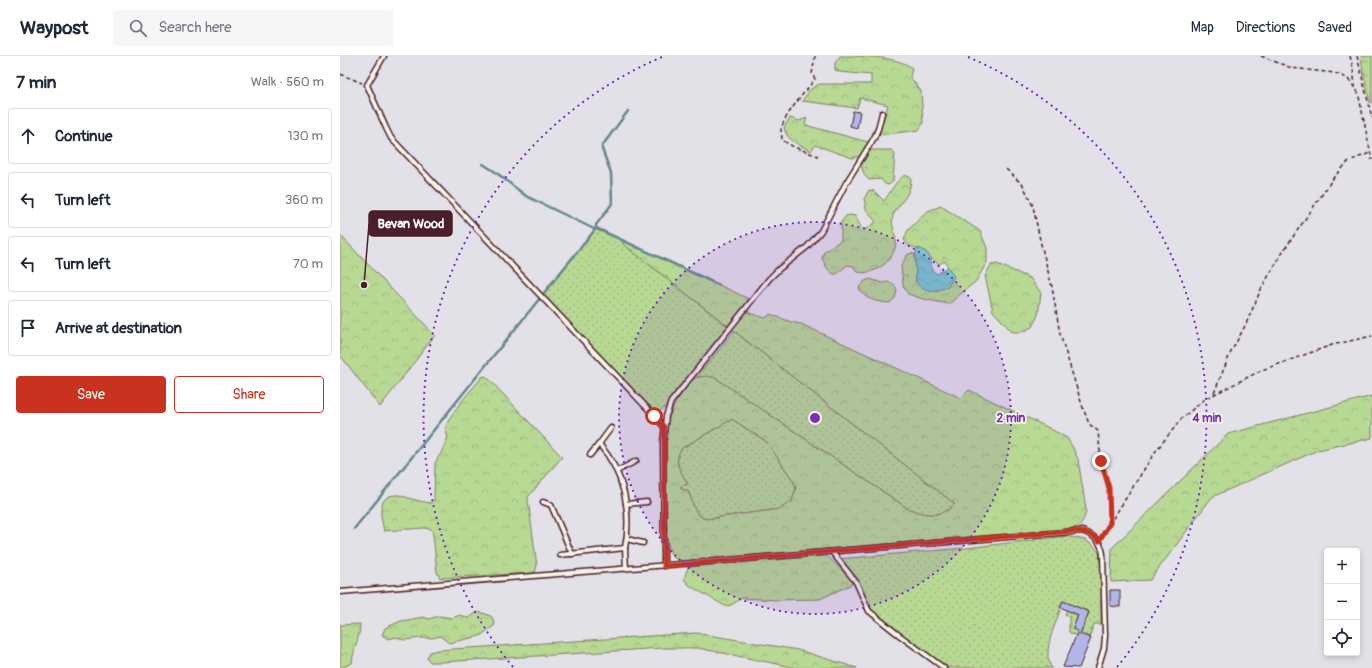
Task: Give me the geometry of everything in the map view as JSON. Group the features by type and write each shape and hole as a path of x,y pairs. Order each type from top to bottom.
{"lane":[{"path":"384,56 367,85 386,128 395,142 664,427"},
{"path":"664,566 664,427 666,416 676,396 764,285 779,269 807,247 821,231 846,183 874,138 882,113"},
{"path":"590,455 611,428"},
{"path":"599,444 611,459 617,471 626,504 628,523 625,548 626,569"},
{"path":"617,471 636,461"},
{"path":"543,502 551,505 572,554"},
{"path":"626,504 647,502"},
{"path":"340,592 1082,531 1094,536 1099,541 1102,546 1103,554 1104,648 1098,668"},
{"path":"627,539 643,543"},
{"path":"560,555 625,548"},
{"path":"832,552 856,582 869,611 944,668"}],"path":[{"path":"815,56 812,74 815,79 797,101 781,129 782,140 794,147 818,156"},
{"path":"1261,56 1291,68 1327,72 1341,75 1348,79 1355,86 1358,92 1372,160"},
{"path":"1350,56 1355,86"},
{"path":"1357,56 1372,118"},
{"path":"340,74 367,85"},
{"path":"1214,393 1230,354 1246,324 1262,287 1284,250 1334,177 1349,161 1370,153"},
{"path":"1006,169 1023,185 1033,206 1052,287 1060,334 1089,424 1098,431 1101,461 1109,488 1110,523"},
{"path":"1099,541 1154,452 1171,430 1193,408 1214,393 1262,370 1332,345 1372,336"}],"green space":[{"path":"840,56 888,59 905,64 912,68 910,77 921,91 923,123 919,130 879,135 888,105 860,98 857,108 802,101 811,89 819,84 871,84 871,75 840,72 835,70 835,63"},
{"path":"1361,56 1372,56 1372,103 1370,102"},
{"path":"790,118 799,121 807,118 805,125 868,142 860,156 852,158 815,145 811,151 794,142 785,132 784,127"},
{"path":"871,150 891,150 895,153 893,181 889,185 885,184 881,179 869,180 865,176 861,166"},
{"path":"905,175 911,178 911,185 906,196 893,215 892,222 896,241 895,248 888,260 883,265 871,272 857,272 853,266 847,265 837,274 833,274 827,268 822,258 824,252 841,240 841,222 846,216 855,216 863,231 876,222 866,209 864,199 869,190 874,191 884,201 896,183"},
{"path":"941,206 980,231 987,248 987,262 976,281 949,304 923,299 908,294 903,285 901,266 907,255 912,253 915,255 916,282 953,277 945,261 939,264 925,251 909,246 904,240 908,230 928,211"},
{"path":"594,229 625,241 623,244 730,328 671,402 654,416 541,296 594,231"},
{"path":"340,235 435,335 380,407 340,355"},
{"path":"625,241 747,298 749,313 766,318 770,314 801,324 961,398 969,390 1067,438 1078,459 1086,509 1080,525 1075,528 683,561 674,558 671,555 666,535 666,428 670,414 680,396 693,379 699,377 708,376 717,379 907,508 926,514 938,514 944,512 955,504 623,244","holes":["732,419 767,442 794,482 796,488 792,501 780,509 706,519 699,515 694,508 688,491 681,489 681,486 688,484 680,471 678,462 679,453 682,448"]},
{"path":"997,264 1030,278 1041,293 1038,315 1032,327 1022,332 1012,332 993,311 985,276 991,265"},
{"path":"870,279 882,283 887,282 894,284 897,290 895,298 890,303 885,303 867,298 859,287 865,281"},
{"path":"734,331 955,504 944,512 938,514 926,514 907,508 717,379 713,377 697,377"},
{"path":"485,376 562,457 528,497 537,566 535,572 440,578 437,572 433,534 431,529 424,528 384,531 381,514 382,503 390,496 397,495 431,503 434,500 435,463 448,437 445,429 451,416 461,402 482,377"},
{"path":"1372,396 1372,438 1318,450 1212,497 1150,580 1111,582 1112,548 1228,434"},
{"path":"732,419 767,442 794,482 796,488 792,501 780,509 706,519 696,512 688,491 681,489 681,486 688,484 679,466 679,453 682,448"},
{"path":"1067,536 1085,540 1094,546 1099,553 1104,599 1101,600 1101,624 1094,624 1089,637 1080,634 1089,612 1063,601 1049,642 1048,656 1049,663 1052,668 944,668 869,611 856,582 837,559 966,548"},
{"path":"827,556 850,578 852,584 820,599 775,600 742,598 731,605 725,606 690,586 684,579 688,567"},
{"path":"1067,610 1078,615 1073,628 1078,631 1076,636 1069,632 1069,616 1065,614"},
{"path":"478,612 492,617 495,625 480,636 449,643 440,636 404,640 396,637 388,639 382,635 385,628 401,621 424,617 429,619 439,616 452,618 460,615 468,618"},
{"path":"360,624 352,663 340,668 340,625"},
{"path":"696,633 798,650 857,668 797,668 698,648 663,648 442,662 430,662 427,658 430,652 438,650"}],"water":[{"path":"918,248 929,256 931,261 931,269 937,274 948,267 954,277 948,287 935,291 923,289 916,282 915,255"}],"building":[{"path":"853,111 860,112 857,128 850,126"},
{"path":"1110,590 1120,590 1120,607 1110,606"},
{"path":"1063,601 1089,612 1080,634 1091,638 1079,668 1063,667 1078,631 1073,629 1078,615 1060,607"}],"waterway":[{"path":"628,111 602,146 611,173 612,203 596,225 596,228 719,285"},
{"path":"483,164 526,196 594,229 594,231 543,294"},
{"path":"354,529 540,298"}],"place":[{"name":"Bevan Wood","path":"364,285"}],"route":[{"path":"654,416 664,427 664,566 1074,531 1088,533 1099,541 1110,523 1109,488 1101,461"}]}
